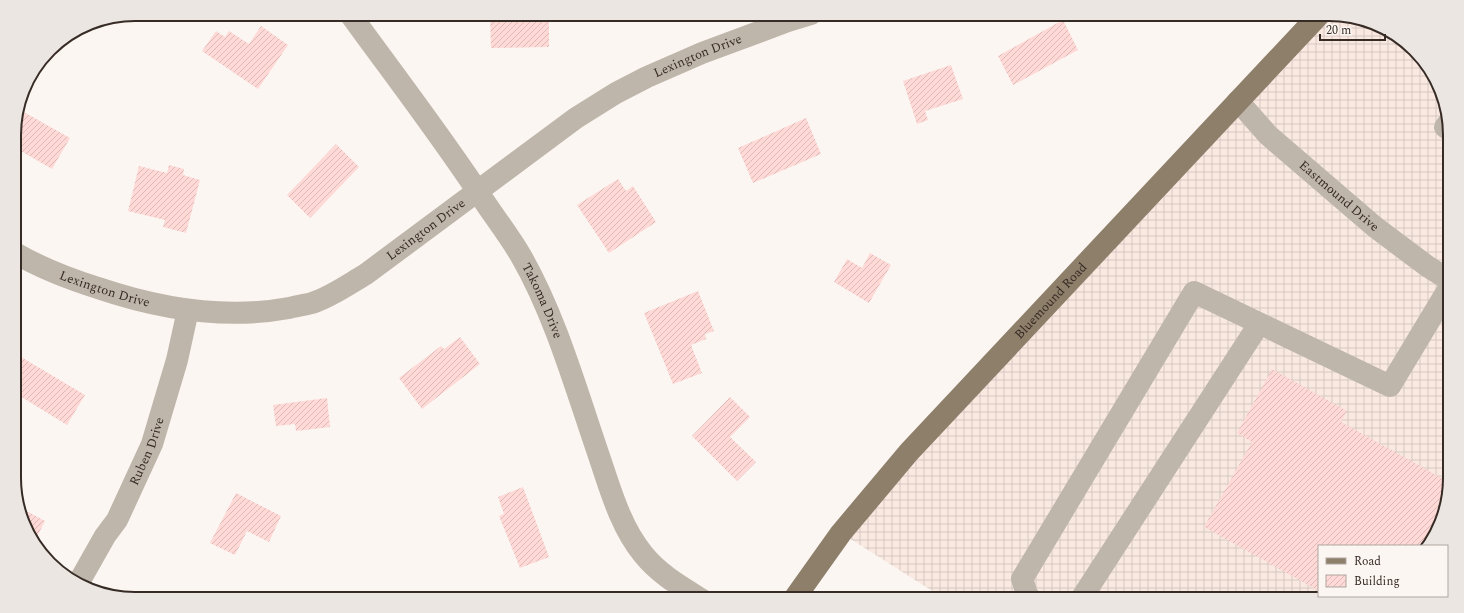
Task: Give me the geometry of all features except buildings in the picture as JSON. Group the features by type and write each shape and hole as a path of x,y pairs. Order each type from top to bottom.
{"main road":[{"name":"Bluemound Road","path":"799,592 841,532 909,452 1313,21"}],"street":[{"name":"Takoma Drive","path":"355,21 462,167 520,255 536,284 561,347 616,504 628,531 642,553 653,565 665,576 690,592"},
{"name":"Lexington Drive","path":"21,257 32,263 73,280 120,296 188,310 237,314 273,311 312,303 337,292 366,274 477,190 576,118 622,90 647,77 702,53 788,21"},
{"name":"Eastmound Drive","path":"1238,101 1278,144 1369,222 1427,266 1443,276"},
{"path":"1026,592 1022,579 1194,292 1390,386 1443,299"},
{"name":"Ruben Drive","path":"81,578 105,536 117,520 152,444 177,360 188,310"},
{"path":"1085,592 1259,324"}],"shaded area":[{"path":"1322,21 1351,23 1373,30 1386,36 1410,54 1428,78 1434,91 1442,120 1443,135 1443,485 1437,515 1421,545 1318,545 1318,592 934,592 841,533"}]}
